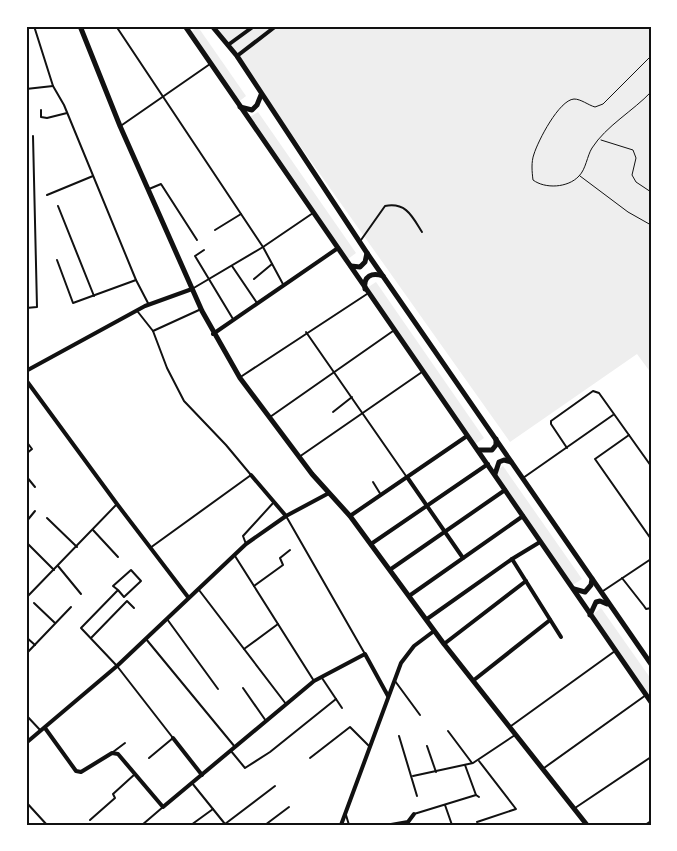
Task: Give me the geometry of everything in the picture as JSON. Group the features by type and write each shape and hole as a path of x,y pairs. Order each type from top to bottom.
{"street":[{"path":"80,26 120,126 201,309 213,334 240,378 268,418 350,516 391,569 434,631 544,768 587,825"},
{"path":"185,26 393,331 495,474 651,702"},
{"path":"191,26 191,35"},
{"path":"212,26 237,56 367,253 651,664"},
{"path":"228,45 254,26"},
{"path":"237,56 276,26"},
{"path":"240,107 252,110 257,105 261,95"},
{"path":"213,334 338,248"},
{"path":"350,266 360,266 365,262 367,253"},
{"path":"367,292 366,280 369,275 377,274 383,276"},
{"path":"26,371 137,310 192,289"},
{"path":"26,380 188,597"},
{"path":"350,516 467,436"},
{"path":"478,450 492,450 496,445 496,439"},
{"path":"495,474 499,462 504,460 512,462"},
{"path":"371,544 488,464"},
{"path":"251,475 286,516"},
{"path":"407,477 463,558"},
{"path":"391,569 505,490"},
{"path":"26,743 146,639 188,597 246,544 286,516 329,493"},
{"path":"409,596 523,516"},
{"path":"427,619 512,559 540,542"},
{"path":"512,559 561,637"},
{"path":"574,589 585,592 592,585 592,579"},
{"path":"444,644 526,581"},
{"path":"590,615 596,602 604,602 611,608"},
{"path":"474,680 550,620"},
{"path":"341,825 401,663 414,646 434,631"},
{"path":"43,730 76,770 81,772 112,753 118,754 163,807 314,681 365,654 388,696"},
{"path":"172,738 202,775"},
{"path":"391,825 408,822 414,814"}],"lane":[{"path":"34,26 53,86 67,113 148,305"},
{"path":"116,26 242,214 263,247 284,286"},
{"path":"120,126 210,64"},
{"path":"26,90 53,86"},
{"path":"41,110 41,117 47,118 67,113"},
{"path":"26,308 36,307 33,136"},
{"path":"47,195 93,176"},
{"path":"149,190 161,184 197,240"},
{"path":"360,242 372,222 385,206 393,204 400,205 408,210 422,232"},
{"path":"58,206 94,296"},
{"path":"192,289 263,247 313,212"},
{"path":"215,230 242,214"},
{"path":"204,250 195,256 233,319"},
{"path":"57,260 73,304 136,280"},
{"path":"254,279 272,264"},
{"path":"232,266 257,303"},
{"path":"240,378 367,292"},
{"path":"153,331 201,309"},
{"path":"137,310 153,331 167,368 184,401 226,445 251,475 150,548"},
{"path":"268,418 393,331"},
{"path":"306,332 407,477"},
{"path":"299,457 422,372"},
{"path":"567,448 551,424 551,421 593,391 599,393 651,466"},
{"path":"334,412 352,397"},
{"path":"523,478 614,415"},
{"path":"629,435 595,458 651,539"},
{"path":"26,441 32,449 26,454"},
{"path":"26,476 35,487"},
{"path":"373,482 381,494"},
{"path":"246,544 242,536 274,502"},
{"path":"26,598 117,504"},
{"path":"26,522 35,511"},
{"path":"286,516 365,654"},
{"path":"47,518 77,547"},
{"path":"93,530 118,557"},
{"path":"27,543 54,570"},
{"path":"254,586 283,565 280,558 290,550"},
{"path":"234,554 314,681"},
{"path":"601,592 651,559"},
{"path":"58,566 81,594"},
{"path":"131,570 141,581 124,597 118,590 113,586 131,570"},
{"path":"622,578 644,606 651,608"},
{"path":"197,589 286,704"},
{"path":"118,590 81,628 116,666 172,738 149,758"},
{"path":"91,638 127,601 134,608"},
{"path":"34,603 55,623"},
{"path":"26,654 71,606"},
{"path":"167,618 218,689"},
{"path":"244,650 278,624"},
{"path":"26,636 35,644"},
{"path":"146,639 235,747"},
{"path":"510,728 615,651"},
{"path":"322,678 342,708"},
{"path":"395,680 420,715"},
{"path":"243,688 266,721"},
{"path":"544,768 646,695"},
{"path":"231,751 245,768 294,734 336,699"},
{"path":"26,715 43,730"},
{"path":"310,758 350,727 369,747"},
{"path":"448,731 473,763"},
{"path":"413,776 473,763 515,734"},
{"path":"399,736 413,776 417,796"},
{"path":"112,753 125,743"},
{"path":"426,746 436,772"},
{"path":"575,808 651,757"},
{"path":"477,822 516,809 478,760"},
{"path":"466,765 476,795 479,797"},
{"path":"90,820 115,798 113,794 135,774"},
{"path":"192,783 225,824 275,786"},
{"path":"414,814 476,795"},
{"path":"26,802 46,825"},
{"path":"445,805 452,825"},
{"path":"142,825 163,807"},
{"path":"265,825 288,807"},
{"path":"191,825 213,808"},
{"path":"345,812 349,825"},
{"path":"645,825 651,821"}],"path":[{"path":"651,56 603,104 595,108 578,99 571,99 554,115 533,154 533,180 541,186 552,186 562,185 579,176 593,147 651,92"},
{"path":"600,140 620,144 633,150 636,158 632,175 636,182 651,192"},
{"path":"579,176 628,212 651,225"}],"shaded area":[{"path":"215,26 651,26 651,373 637,354 510,442"},
{"path":"198,27 246,96 237,103 189,33"},
{"path":"258,112 356,253 344,262 247,119"},
{"path":"376,282 484,438 474,445 364,290"},
{"path":"503,466 582,579 571,586 494,473"},
{"path":"601,608 651,679 651,702 591,616"}]}
